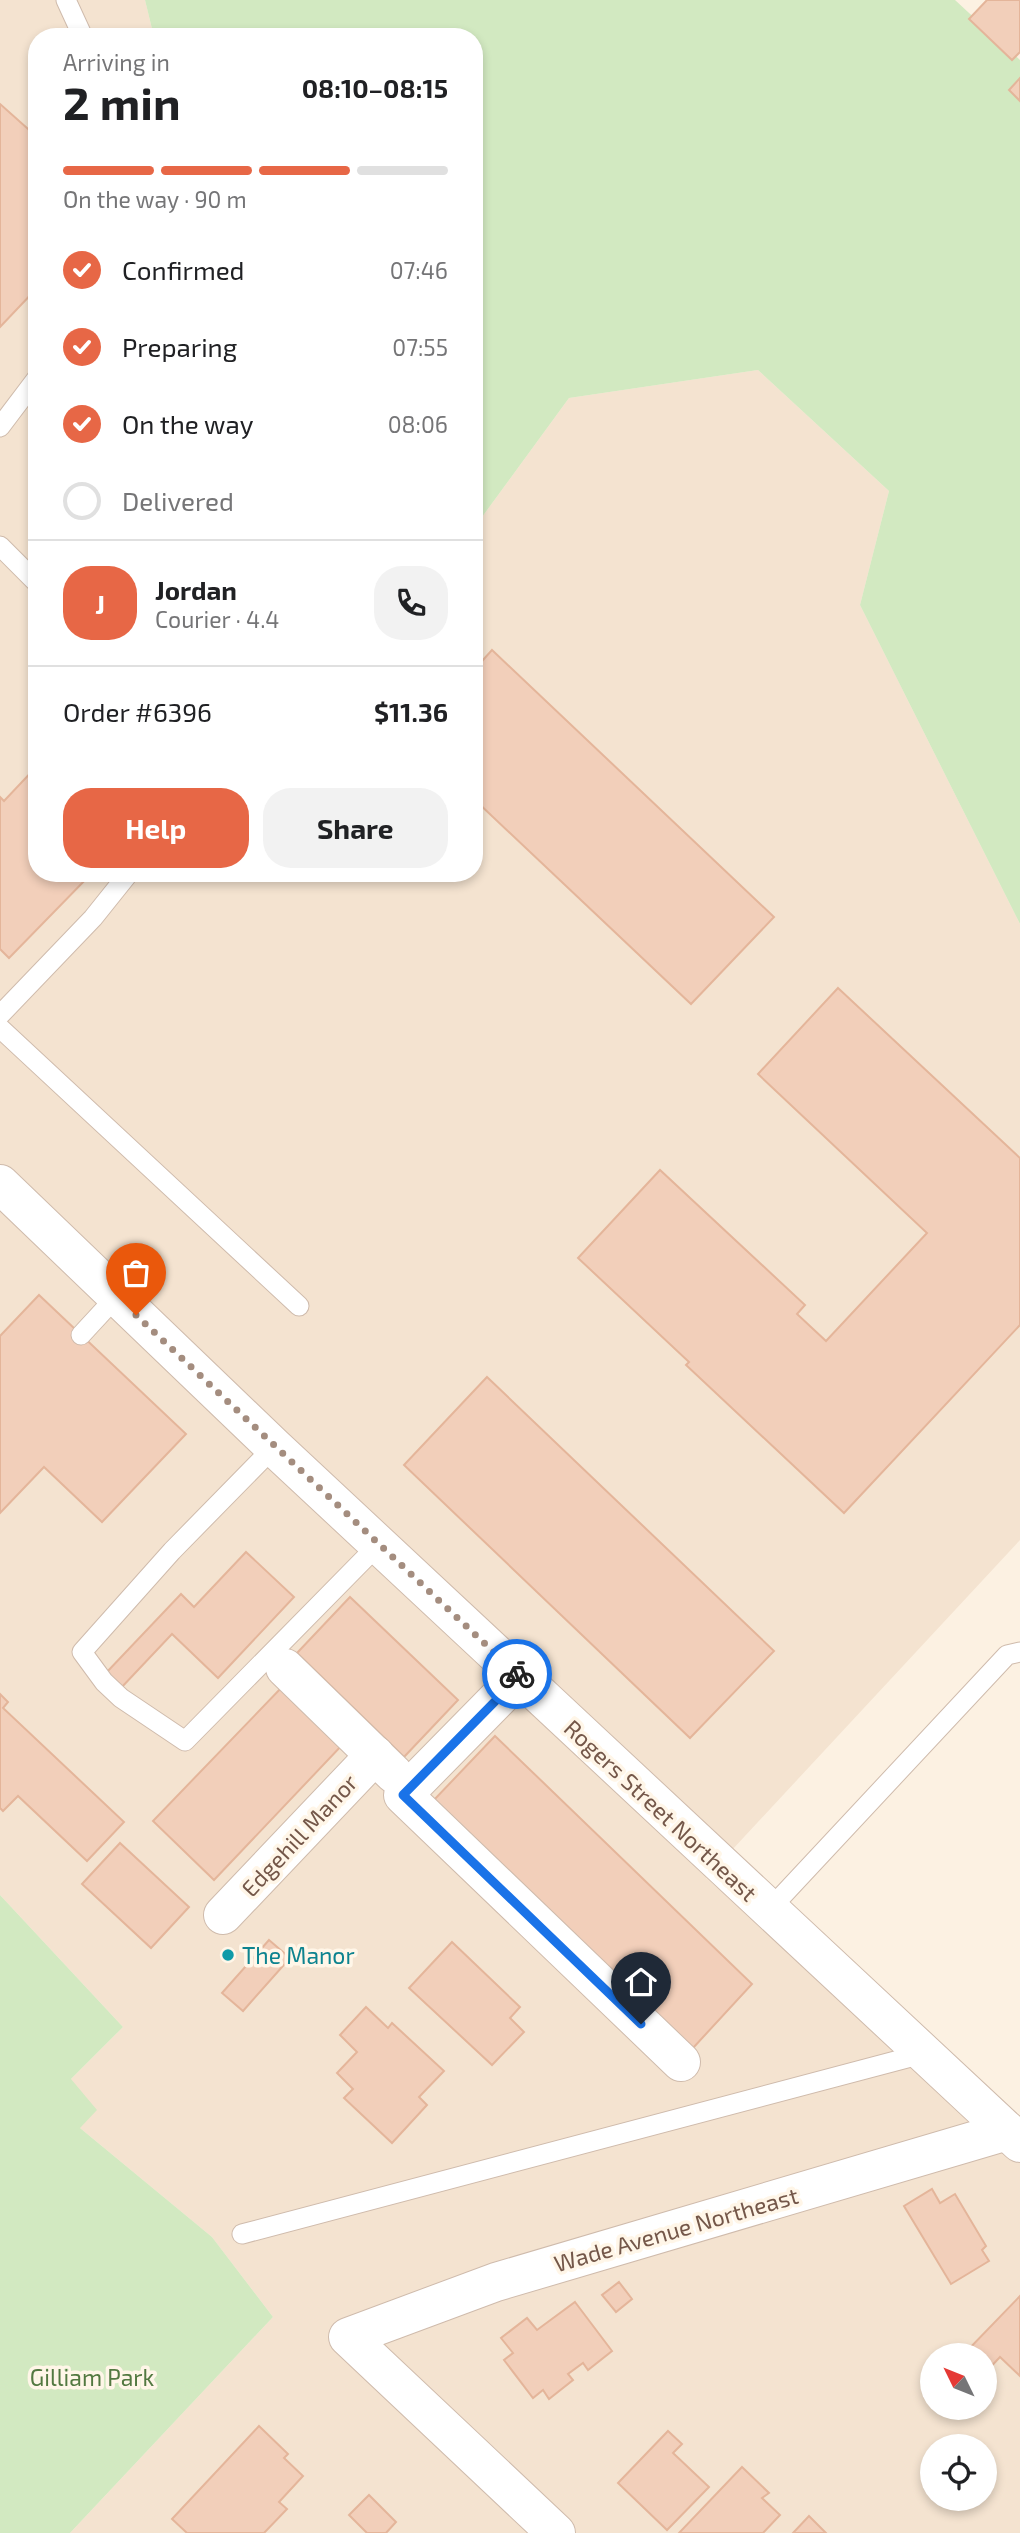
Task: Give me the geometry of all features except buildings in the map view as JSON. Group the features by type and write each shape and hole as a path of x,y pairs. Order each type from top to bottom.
{"street":[{"name":"Rogers Street Northeast","path":"0,1184 274,1447 1013,2137"},
{"name":"Edgehill Manor","path":"285,1668 409,1789 403,1795 681,2062"},
{"path":"409,1789 520,1676"},
{"name":"Edgehill Manor","path":"223,1915 375,1755"},
{"name":"Wade Avenue Northeast","path":"556,2533 348,2337 496,2282 1013,2137"}],"lane":[{"path":"66,0 79,28"},
{"path":"0,427 28,390"},
{"path":"0,545 28,574"},
{"path":"0,1015 93,918 122,882"},
{"path":"0,1028 299,1306"},
{"path":"81,1335 117,1296"},
{"path":"274,1447 172,1551 82,1651 104,1682 121,1698 185,1741 380,1544"},
{"path":"768,1911 1007,1655 1020,1652"},
{"path":"242,2234 922,2054"}],"shaded area":[{"path":"0,0 145,0 152,28 28,28 28,882 483,882 483,516 569,398 758,370 889,491 860,605 1020,924 1020,1540 706,1878 1020,2150 1020,2533 70,2533 273,2317 212,2237 80,2128 71,2079 123,2027 0,1895"}],"green space":[{"path":"145,0 955,0 1020,60 1020,924 860,605 889,491 758,370 569,398 483,516 483,28 152,28"},
{"name":"Gilliam Park","path":"0,1895 123,2027 71,2079 97,2110 80,2128 212,2237 273,2317 70,2533 0,2533"}],"way so far":[{"path":"136,1315 517,1674"}],"place":[{"name":"The Manor","path":"228,1955"}],"route":[{"path":"517,1674 520,1676 403,1795 641,2024"}]}
